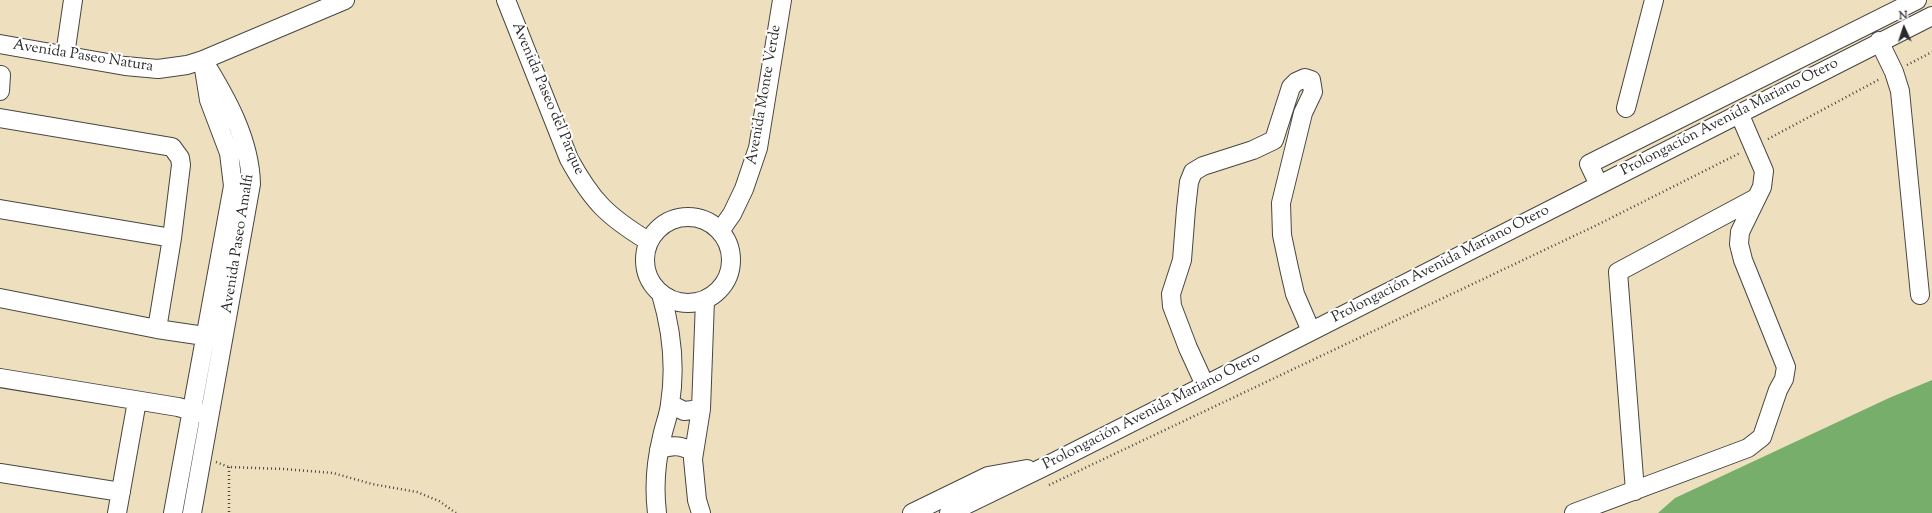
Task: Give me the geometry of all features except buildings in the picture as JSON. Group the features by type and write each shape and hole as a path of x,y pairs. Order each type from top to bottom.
{"street":[{"path":"65,55 73,0"},
{"name":"Avenida Paseo Natura","path":"0,44 125,66 158,69 187,65 203,60 345,0"},
{"name":"Avenida Paseo del Parque","path":"506,0 569,160 592,196 607,213 648,241"},
{"name":"Avenida Monte Verde","path":"720,231 732,214 744,189 758,148 782,0"},
{"path":"1626,108 1654,0"},
{"path":"1599,185 1589,164 1917,0"},
{"name":"Prolongación Avenida Mariano Otero","path":"956,511 1599,185 1879,41 1932,16"},
{"path":"1879,41 1894,72 1900,91 1920,295"},
{"name":"Avenida Paseo Amalfi","path":"173,513 192,411 215,337 251,184 250,168 242,138 222,92 203,60"},
{"path":"1205,385 1188,348 1172,306 1171,294 1182,260 1187,203 1193,172 1203,166 1253,150 1274,140 1291,87 1296,82 1305,78 1311,80 1312,92 1303,113 1281,203 1282,235 1295,294 1311,331"},
{"path":"1574,513 1748,448 1762,437 1778,390 1784,379 1786,366 1743,260 1739,244 1740,232 1762,187 1764,171 1739,113"},
{"path":"0,118 172,147 180,158 181,165 172,238 157,329"},
{"path":"1635,491 1618,272 1756,198"},
{"path":"0,209 172,238"},
{"path":"682,217 698,218 714,225 720,231 729,247 731,265 725,282 713,296 705,300 683,303 669,299 655,289 646,274 644,258 648,241 653,234 666,223 682,217"},
{"path":"657,513 656,479 659,450 670,404 674,375 668,320 661,294"},
{"path":"0,298 157,329 215,337"},
{"path":"701,513 697,500 694,478 694,453 701,409 705,300"},
{"name":"Avenida Paseo Amalfi","path":"192,513 210,416 215,337"},
{"path":"0,378 137,401 192,411 210,416"},
{"path":"117,513 137,401"},
{"path":"670,404 684,411 701,409"},
{"path":"659,450 665,447 677,446 694,453"},
{"path":"912,513 988,476 1048,465"},
{"path":"0,473 120,492"}],"path":[{"path":"1046,486 1597,225 1753,146 1932,52"},
{"path":"202,457 229,466 284,468 333,473 372,484 417,492 439,501 456,513"},
{"path":"229,466 229,513"}],"green space":[{"path":"1932,380 1932,513 1658,513 1675,498 1889,398"}]}
